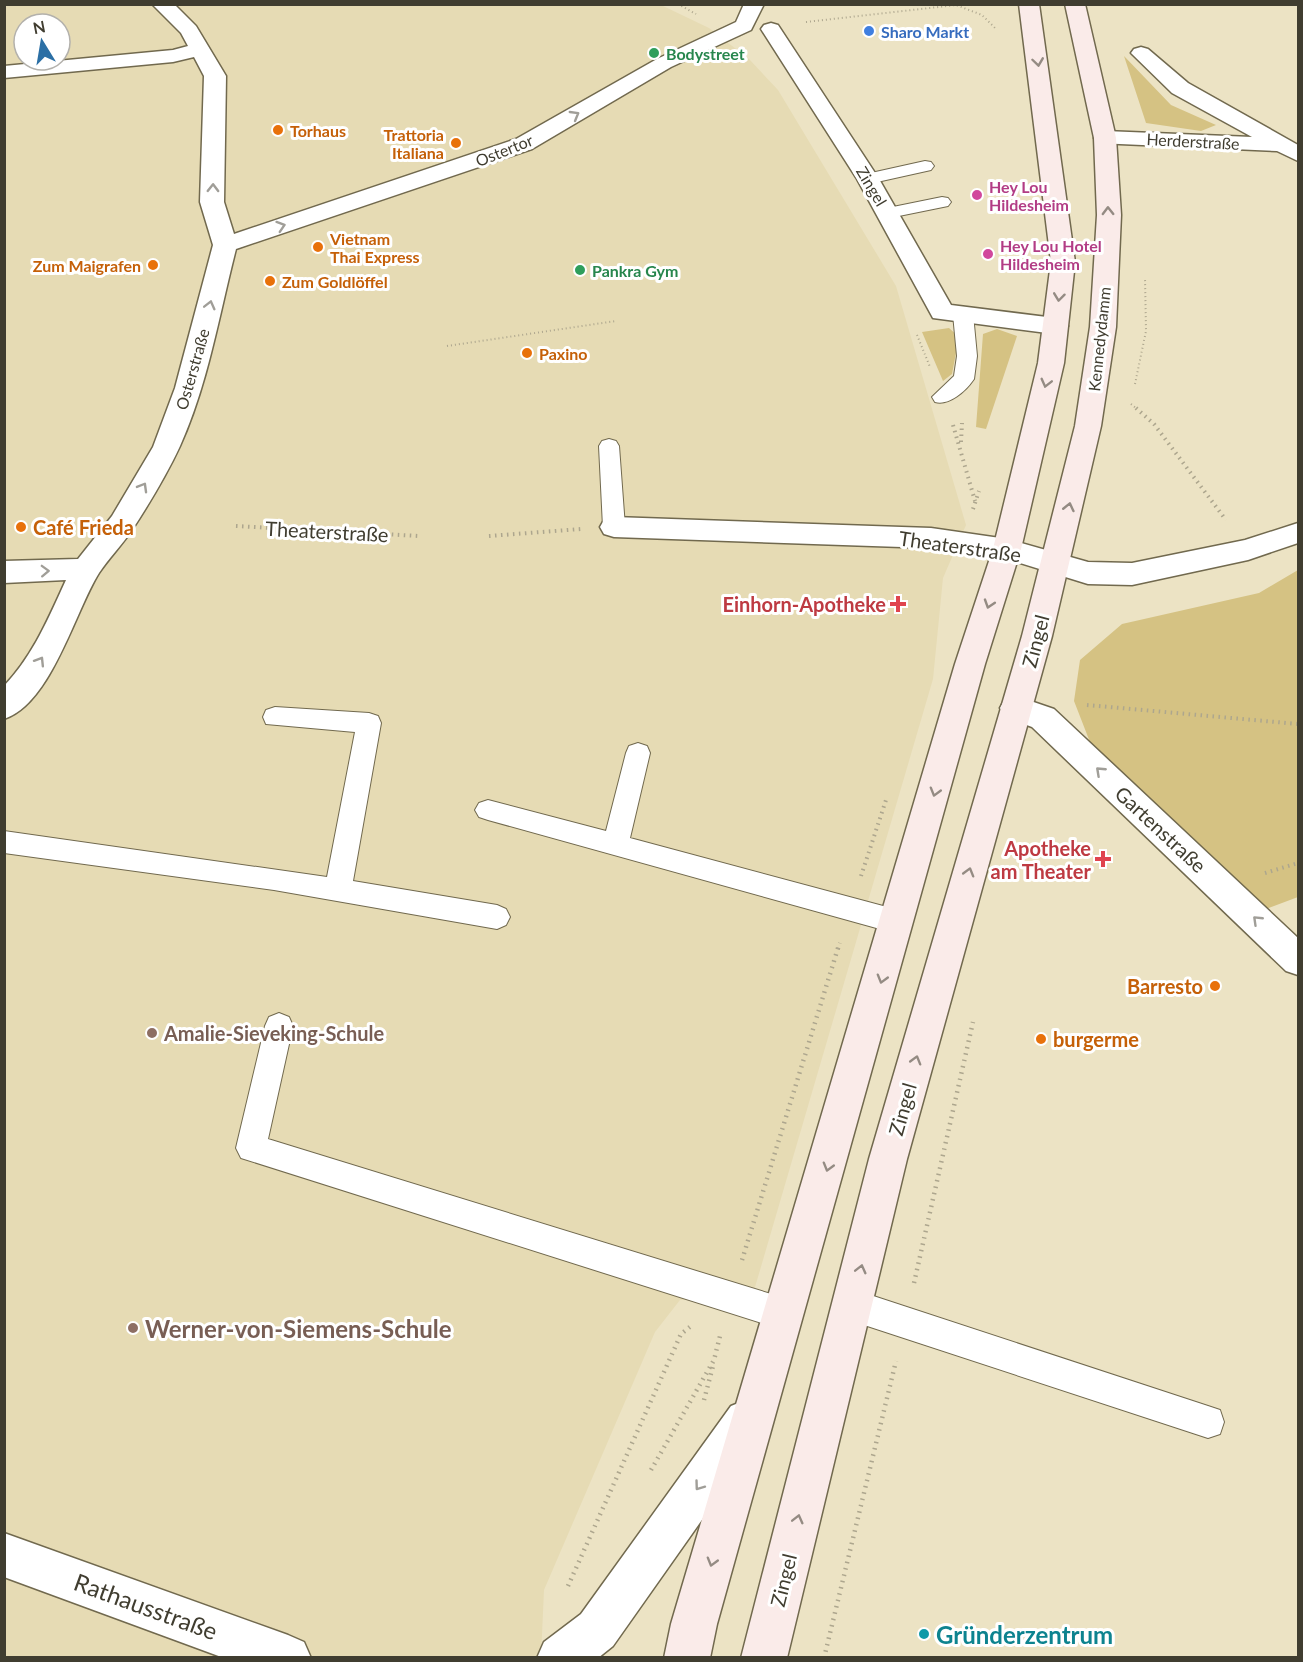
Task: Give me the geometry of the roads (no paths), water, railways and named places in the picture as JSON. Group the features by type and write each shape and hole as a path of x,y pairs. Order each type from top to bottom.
{"main road":[{"path":"687,1658 970,664 1007,549 1051,363 1063,262 1029,4"},
{"name":"Kennedydamm","path":"1056,564 1088,426 1103,327 1109,214 1105,138 1075,4"},
{"name":"Zingel","path":"764,1658 888,1159 1056,564"}],"street":[{"path":"162,4 189,30 215,76 212,202 225,245"},
{"name":"Ostertor","path":"225,245 524,144 664,63 744,26 754,4"},
{"name":"Zingel","path":"771,29 889,213 942,312 1055,326"},
{"path":"4,72 173,56 200,49"},
{"name":"Herderstraße","path":"1141,53 1180,88 1290,150"},
{"name":"Herderstraße","path":"1105,138 1290,150"},
{"name":"Osterstraße","path":"4,707 26,683 54,637 87,569 122,523 166,447 188,388 225,245"},
{"name":"Theaterstraße","path":"614,527 932,538 1007,549 1088,573 1132,574 1248,550 1299,533"},
{"path":"4,573 87,569"},
{"name":"Gartenstraße","path":"1016,708 1043,718 1299,960"},
{"path":"560,1658 597,1630 758,1405"},
{"name":"Rathausstraße","path":"4,1555 288,1658"}],"lane":[{"path":"868,179 925,166"},
{"path":"889,213 942,202"},
{"path":"942,397 964,379 967,356 963,314"},
{"path":"609,446 614,527"},
{"path":"275,717 369,723 338,890"},
{"path":"615,844 638,753"},
{"path":"488,810 898,922"},
{"path":"4,842 338,890 497,917"},
{"path":"279,1026 251,1148 784,1314"},
{"path":"852,1305 1208,1422"}],"place":[{"name":"Sharo Markt","path":"869,31"},
{"name":"Bodystreet","path":"654,53"},
{"name":"Torhaus","path":"278,130"},
{"name":"Trattoria Italiana","path":"456,143"},
{"name":"Hey Lou Hildesheim","path":"977,195"},
{"name":"Vietnam Thai Express","path":"318,247"},
{"name":"Hey Lou Hotel Hildesheim","path":"988,254"},
{"name":"Zum Maigrafen","path":"153,265"},
{"name":"Pankra Gym","path":"580,270"},
{"name":"Zum Goldlöffel","path":"270,281"},
{"name":"Paxino","path":"527,353"},
{"name":"Café Frieda","path":"21,527"},
{"name":"Einhorn-Apotheke","path":"898,604"},
{"name":"Apotheke am Theater","path":"1103,859"},
{"name":"Barresto","path":"1215,986"},
{"name":"Amalie-Sieveking-Schule","path":"152,1033"},
{"name":"burgerme","path":"1041,1039"},
{"name":"Werner-von-Siemens-Schule","path":"133,1328"},
{"name":"Gründerzentrum","path":"924,1634"}]}
